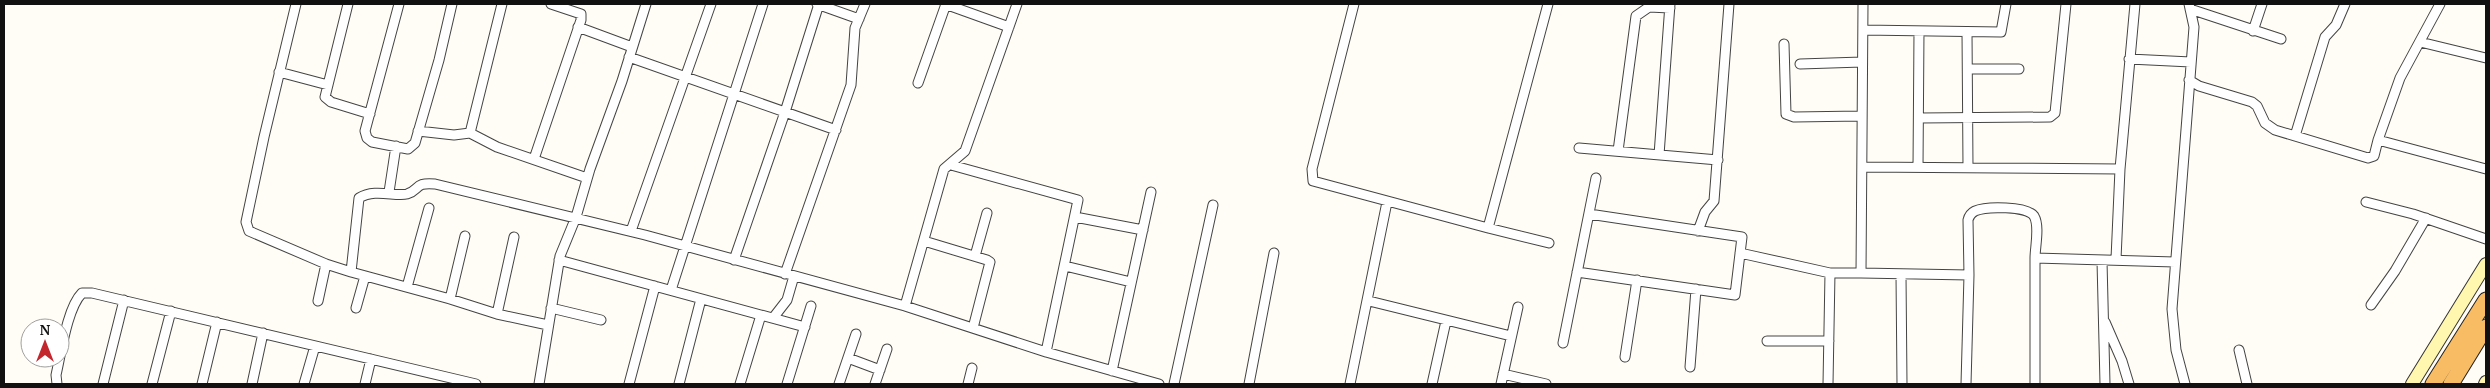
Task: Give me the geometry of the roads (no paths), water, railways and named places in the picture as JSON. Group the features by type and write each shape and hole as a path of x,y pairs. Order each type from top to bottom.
{"highway":[{"path":"2433,384 2486,300"},
{"path":"2452,384 2486,327"}],"main road":[{"path":"2412,384 2486,264"}],"street":[{"path":"296,4 279,72 246,226 249,231 326,264 351,272 450,298 497,314 548,325"},
{"path":"348,4 325,94 327,100 370,114"},
{"path":"399,4 365,131 367,138 372,142 408,149 412,147 418,131 439,60 452,4"},
{"path":"470,133 502,4"},
{"path":"534,159 578,27 580,14 551,4"},
{"path":"539,384 559,260 576,217 587,178 646,4"},
{"path":"631,231 666,126 686,77 711,4"},
{"path":"671,290 763,4"},
{"path":"734,260 785,112 818,4 859,19"},
{"path":"773,318 787,300 789,275 854,74 853,46 864,4"},
{"path":"918,83 946,4 1009,27"},
{"path":"905,306 944,169 951,165 965,151 1016,4"},
{"path":"1354,4 1312,169 1313,181 1549,244"},
{"path":"1488,228 1548,4"},
{"path":"1698,231 1705,212 1714,201 1729,4"},
{"path":"1862,273 1861,116 1863,4"},
{"path":"1863,30 2001,32 2006,4"},
{"path":"1920,118 2050,117 2055,113 2066,4"},
{"path":"2116,259 2120,169 2135,4"},
{"path":"2254,31 2262,4"},
{"path":"2295,136 2325,36 2336,25 2345,4"},
{"path":"2189,80 2199,86 2252,102 2257,106 2265,122 2275,130 2368,158 2374,156 2388,106 2400,78 2440,4"},
{"path":"1618,151 1636,16 1649,7 1670,6 1658,155"},
{"path":"2190,6 2254,31 2282,39"},
{"path":"2185,384 2176,350 2173,317 2175,262 2192,62 2194,21 2190,6"},
{"path":"578,27 632,47"},
{"path":"1918,167 1920,118 1919,31"},
{"path":"1967,32 1968,167"},
{"path":"2420,42 2486,58"},
{"path":"1784,44 1786,114 1794,117 1861,116"},
{"path":"629,56 836,130"},
{"path":"2130,59 2192,62"},
{"path":"1800,64 1862,62"},
{"path":"1968,68 2019,69"},
{"path":"279,72 328,85"},
{"path":"418,131 454,134 470,133 498,147 587,178"},
{"path":"2378,140 2486,169"},
{"path":"389,192 396,146"},
{"path":"1580,148 1718,160"},
{"path":"951,165 1078,200 1046,352"},
{"path":"1862,167 2120,169"},
{"path":"1563,343 1596,178"},
{"path":"351,272 359,198 364,195 389,192 406,194 424,183 436,184 631,231 905,306 1046,352 1159,384"},
{"path":"1112,371 1151,192"},
{"path":"1350,384 1369,301 1373,269 1387,202"},
{"path":"2366,202 2426,218 2486,239"},
{"path":"1174,384 1213,206"},
{"path":"407,287 429,208"},
{"path":"1966,384 1969,275 1968,220 1975,211 1996,208 2026,210 2036,220 2035,384"},
{"path":"975,256 987,213"},
{"path":"1577,272 1735,295 1742,237 1588,214"},
{"path":"1075,217 1143,230"},
{"path":"2371,305 2395,271 2426,218"},
{"path":"450,298 465,236"},
{"path":"497,314 514,237"},
{"path":"924,242 987,260 990,266 973,328"},
{"path":"1249,384 1274,253"},
{"path":"1740,253 1830,273 1969,275"},
{"path":"2035,258 2175,262"},
{"path":"559,260 805,327"},
{"path":"2102,261 2105,384"},
{"path":"318,301 326,264"},
{"path":"1065,266 1131,282"},
{"path":"1828,384 1830,273"},
{"path":"1901,274 1902,384"},
{"path":"356,308 365,276"},
{"path":"1625,357 1637,280"},
{"path":"629,384 655,286"},
{"path":"1690,367 1696,289"},
{"path":"57,384 56,375 70,318 78,296 82,293 92,292 476,384"},
{"path":"679,384 701,299"},
{"path":"103,384 124,300"},
{"path":"1369,301 1511,336"},
{"path":"787,384 811,306"},
{"path":"1501,384 1518,307"},
{"path":"551,308 601,320"},
{"path":"152,384 171,311"},
{"path":"740,384 761,315"},
{"path":"2103,317 2122,361 2129,384"},
{"path":"1432,384 1446,321"},
{"path":"202,384 217,322"},
{"path":"252,384 263,334"},
{"path":"839,384 856,334"},
{"path":"1767,341 1829,341"},
{"path":"304,384 315,346"},
{"path":"875,384 887,349"},
{"path":"2239,350 2247,384"},
{"path":"848,358 880,370"},
{"path":"365,384 371,359"},
{"path":"968,384 972,368"},
{"path":"1503,374 1546,384"}]}
